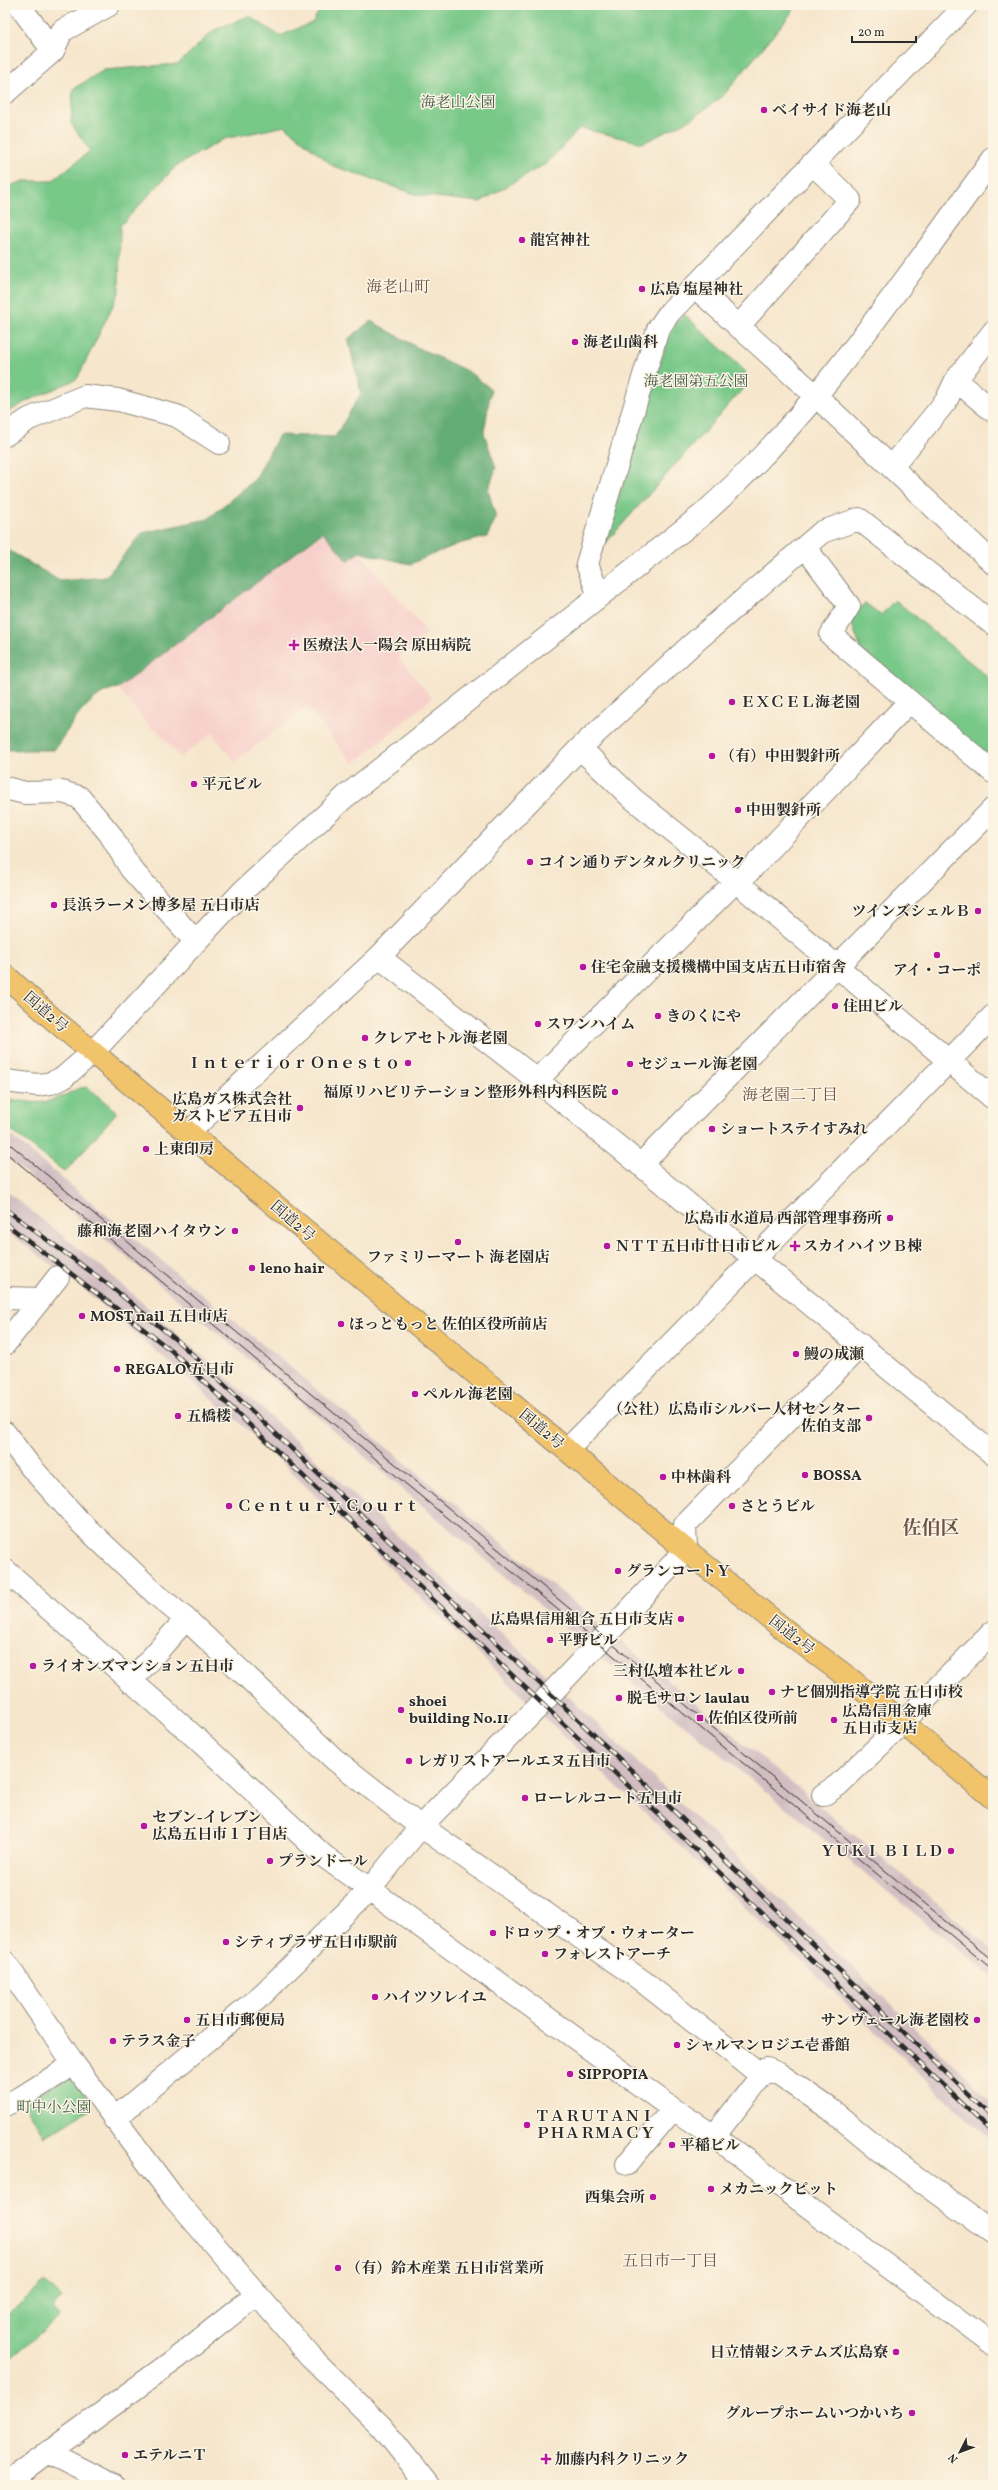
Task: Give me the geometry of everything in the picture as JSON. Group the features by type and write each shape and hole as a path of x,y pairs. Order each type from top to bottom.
{"highway":[{"name":"国道2号","path":"5,975 93,1052 375,1291 686,1550 902,1722 993,1798"}],"street":[{"path":"19,5 53,51"},
{"path":"5,93 53,51 62,31 109,5"},
{"path":"599,596 587,564 594,534 658,329 670,312 966,5"},
{"path":"5,1081 38,1085 51,1083 63,1078 93,1052 195,941 260,875 345,797 599,596 729,490 816,396 993,159"},
{"path":"738,327 850,200 813,164"},
{"path":"695,287 816,396 993,563"},
{"path":"892,467 946,401 956,380 993,332"},
{"path":"956,380 993,411"},
{"path":"5,436 29,419 85,396 118,400 177,416 219,443"},
{"path":"189,1132 379,957 580,748 689,647 822,532 859,519 993,624"},
{"path":"805,548 849,606 831,635 993,772"},
{"path":"537,1080 730,887 738,882 909,702"},
{"path":"580,748 632,798 738,882 993,1098"},
{"path":"5,788 26,793 62,792 80,796 110,834 131,869 195,941"},
{"path":"640,1165 993,809"},
{"path":"379,957 537,1080 993,1454"},
{"path":"567,1450 756,1260 993,1016"},
{"path":"5,1344 58,1276"},
{"path":"5,1298 40,1299"},
{"path":"114,2119 263,1994 370,1889 422,1825 542,1703 686,1550 685,1525 861,1345"},
{"path":"5,1433 81,1523 158,1596 186,1619 334,1759 422,1825 641,1980 756,2071 767,2069 779,2074 830,2109 891,2159 993,2233"},
{"path":"5,1570 130,1682 196,1738 325,1857 674,2109 714,2136 993,2345"},
{"path":"130,1682 186,1619"},
{"path":"823,1795 838,1785 993,1632"},
{"path":"5,1962 74,2064 174,2198 310,2356 382,2427 428,2485"},
{"path":"5,2105 22,2097 74,2064"},
{"path":"714,2136 767,2069"},
{"path":"627,2164 674,2109"},
{"path":"5,2484 177,2358 256,2295"},
{"path":"48,2452 113,2485"}],"shaded area":[{"name":"医療法人一陽会 原田病院","path":"323,532 348,560 359,552 427,633 398,657 432,698 353,764 307,706 235,762 212,733 180,758 155,728 152,730 118,688"},
{"path":"5,1131 993,1950 993,1978 583,1642 267,1374 5,1156"},
{"path":"5,1190 103,1268 269,1415 567,1695 993,2102 993,2143 523,1697 248,1430 80,1286 5,1230"}],"green space":[{"name":"海老山公園","path":"322,5 798,5 723,96 690,120 643,143 580,128 547,163 480,202 418,195 333,166 285,126 224,139 176,166 120,226 119,293 77,379 27,401 5,414 5,188 23,181 52,181 90,151 71,123 73,89 104,70 178,64 214,30 249,16 280,36 313,22"},
{"name":"海老園第五公園","path":"684,314 745,371 747,384 603,546 672,326"},
{"path":"371,321 417,347 469,372 491,389 484,433 496,468 488,490 496,518 487,537 458,544 410,564 359,552 348,561 323,532 118,688 98,696 89,703 54,750 5,750 5,548 60,581 106,577 142,533 208,519 255,479 279,435 335,437 361,393 348,339"},
{"path":"895,600 993,681 993,762 862,652 850,619 865,603 881,615"},
{"path":"87,1087 117,1112 65,1172 5,1126 5,1098 32,1102 44,1102"},
{"name":"町中小公園","path":"72,2075 93,2107 45,2137 23,2102"},
{"path":"45,2282 62,2298 52,2308 60,2316 5,2363 5,2317"}],"tram line":[{"path":"5,1140 993,1960"},
{"path":"5,1152 993,1970"}],"railway":[{"path":"5,1209 109,1285 181,1344 648,1786 993,2118"},
{"path":"5,1223 172,1351 993,2133"}],"place":[{"name":"ベイサイド海老山","path":"764,110"},
{"name":"龍宮神社","path":"522,240"},
{"name":"広島 塩屋神社","path":"642,289"},
{"name":"海老山歯科","path":"575,342"},
{"name":"医療法人一陽会 原田病院","path":"294,645"},
{"name":"ＥＸＣＥＬ海老園","path":"732,702"},
{"name":"（有）中田製針所","path":"712,756"},
{"name":"平元ビル","path":"194,784"},
{"name":"中田製針所","path":"738,810"},
{"name":"コイン通りデンタルクリニック","path":"530,862"},
{"name":"長浜ラーメン博多屋 五日市店","path":"54,905"},
{"name":"ツインズシェルＢ","path":"978,911"},
{"name":"アイ・コーポ","path":"937,955"},
{"name":"住宅金融支援機構中国支店五日市宿舎","path":"583,967"},
{"name":"住田ビル","path":"835,1006"},
{"name":"きのくにや","path":"658,1016"},
{"name":"スワンハイム","path":"538,1024"},
{"name":"クレアセトル海老園","path":"365,1038"},
{"name":"Ｉｎｔｅｒｉｏｒ Ｏｎｅｓｔｏ","path":"408,1063"},
{"name":"セジュール海老園","path":"630,1064"},
{"name":"福原リハビリテーション整形外科内科医院","path":"615,1092"},
{"name":"広島ガス株式会社 ガストピア五日市","path":"300,1108"},
{"name":"ショートステイすみれ","path":"712,1129"},
{"name":"上東印房","path":"146,1149"},
{"name":"広島市水道局 西部管理事務所","path":"890,1218"},
{"name":"藤和海老園ハイタウン","path":"235,1231"},
{"name":"ファミリーマート 海老園店","path":"458,1242"},
{"name":"ＮＴＴ五日市廿日市ビル","path":"607,1246"},
{"name":"スカイハイツＢ棟","path":"795,1246"},
{"name":"leno hair","path":"252,1268"},
{"name":"MOST nail 五日市店","path":"82,1316"},
{"name":"ほっともっと 佐伯区役所前店","path":"341,1324"},
{"name":"鰻の成瀬","path":"796,1354"},
{"name":"REGALO 五日市","path":"117,1369"},
{"name":"ペルル海老園","path":"415,1394"},
{"name":"五橋楼","path":"178,1416"},
{"name":"（公社）広島市シルバー人材センター 佐伯支部","path":"869,1418"},
{"name":"BOSSA","path":"805,1475"},
{"name":"中林歯科","path":"663,1477"},
{"name":"Ｃｅｎｔｕｒｙ Ｃｏｕｒｔ","path":"229,1506"},
{"name":"さとうビル","path":"732,1506"},
{"name":"グランコートＹ","path":"618,1571"},
{"name":"広島県信用組合 五日市支店","path":"681,1619"},
{"name":"平野ビル","path":"550,1640"},
{"name":"ライオンズマンション五日市","path":"33,1666"},
{"name":"三村仏壇本社ビル","path":"741,1671"},
{"name":"ナビ個別指導学院 五日市校","path":"772,1692"},
{"name":"脱毛サロン laulau","path":"619,1698"},
{"name":"shoei building No.11","path":"401,1710"},
{"name":"佐伯区役所前","path":"700,1718"},
{"name":"広島信用金庫 五日市支店","path":"834,1720"},
{"name":"レガリストアールエヌ五日市","path":"409,1761"},
{"name":"ローレルコート五日市","path":"525,1798"},
{"name":"セブン-イレブン 広島五日市１丁目店","path":"144,1826"},
{"name":"ＹＵＫＩ ＢＩＬＤ","path":"951,1851"},
{"name":"プランドール","path":"270,1861"},
{"name":"ドロップ・オブ・ウォーター","path":"493,1933"},
{"name":"シティプラザ五日市駅前","path":"226,1942"},
{"name":"フォレストアーチ","path":"545,1954"},
{"name":"ハイツソレイユ","path":"375,1997"},
{"name":"五日市郵便局","path":"187,2020"},
{"name":"サンヴェール海老園校","path":"977,2020"},
{"name":"テラス金子","path":"113,2041"},
{"name":"シャルマンロジエ壱番館","path":"677,2045"},
{"name":"SIPPOPIA","path":"570,2074"},
{"name":"ＴＡＲＵＴＡＮＩ ＰＨＡＲＭＡＣＹ","path":"527,2125"},
{"name":"平稲ビル","path":"672,2145"},
{"name":"メカニックピット","path":"711,2189"},
{"name":"西集会所","path":"653,2197"},
{"name":"（有）鈴木産業 五日市営業所","path":"338,2268"},
{"name":"日立情報システムズ広島寮","path":"896,2352"},
{"name":"グループホームいつかいち","path":"912,2413"},
{"name":"エテルニＴ","path":"125,2455"},
{"name":"加藤内科クリニック","path":"546,2459"}],"district":[{"name":"海老山町","path":"398,286"},
{"name":"海老園二丁目","path":"790,1094"},
{"name":"佐伯区","path":"931,1527"},
{"name":"五日市一丁目","path":"670,2260"}]}
